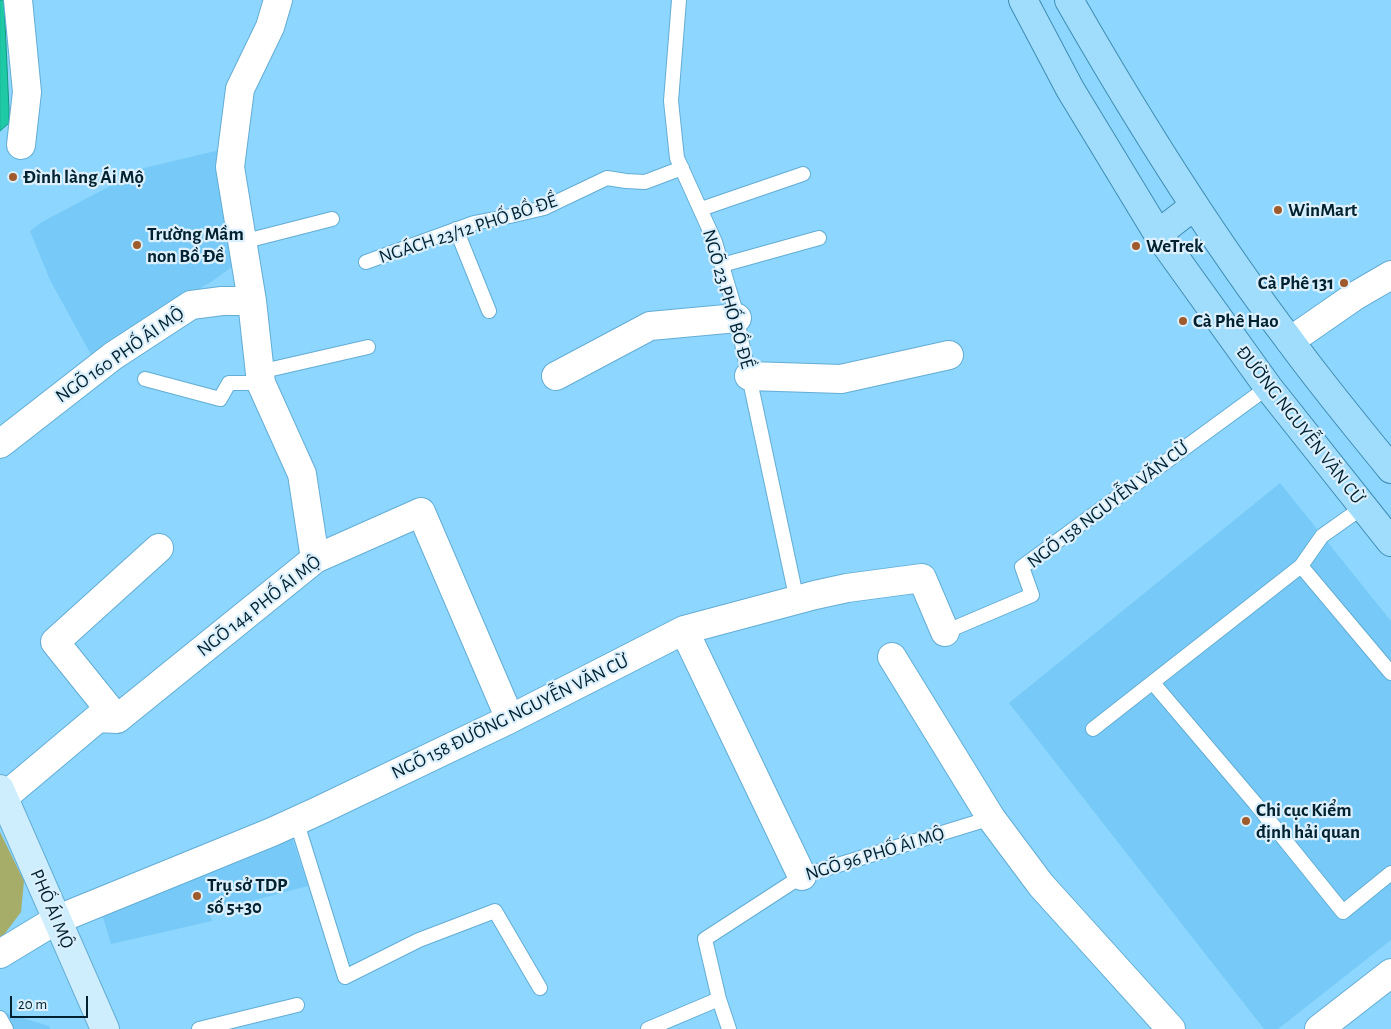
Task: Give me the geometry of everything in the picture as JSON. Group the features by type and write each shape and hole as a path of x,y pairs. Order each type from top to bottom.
{"main road":[{"name":"ĐƯỜNG NGUYỄN VĂN CỪ","path":"1023,0 1070,89 1158,234 1268,387 1391,542"},
{"path":"1069,0 1108,68 1194,206 1290,341 1391,469"},
{"path":"1158,234 1194,206"}],"street":[{"path":"18,0 27,92 21,145"},
{"path":"278,0 270,26 240,89 230,167 252,302 260,378 302,474 315,559"},
{"path":"1290,341 1355,296 1391,275"},
{"name":"NGÕ 160 PHỐ ÁI MỘ","path":"0,444 114,356 191,305 222,301 252,302"},
{"path":"556,376 650,326 737,318"},
{"path":"749,376 841,378 949,355"},
{"name":"NGÕ 144 PHỐ ÁI MỘ","path":"117,719 315,559 421,512 510,718"},
{"path":"117,719 55,642 159,548"},
{"name":"NGÕ 158 ĐƯỜNG NGUYỄN VĂN CỪ","path":"0,954 56,920 263,836 318,811 510,718 684,630 847,588 922,578 945,632"},
{"path":"684,630 802,876"},
{"path":"892,657 991,818 1041,885 1171,1029"},
{"path":"2,793 98,718 117,719"},
{"name":"PHỐ ÁI MỘ","path":"2,793 105,1029"},
{"path":"1324,1027 1391,973"}],"lane":[{"name":"NGÕ 23 PHỐ BỒ ĐỀ","path":"678,0 671,101 677,158 715,242 737,318 797,601"},
{"name":"NGÁCH 23/12 PHỐ BỒ ĐỀ","path":"366,262 474,223 544,208 607,178 645,182 682,168"},
{"path":"701,210 803,174"},
{"path":"242,242 332,219"},
{"path":"456,229 489,311"},
{"path":"722,265 819,238"},
{"path":"145,379 220,398 229,383 260,378 368,347"},
{"name":"NGÕ 158 NGUYỄN VĂN CỪ","path":"945,632 1032,595 1022,567 1268,387"},
{"path":"1094,729 1301,566 1322,536 1363,507"},
{"path":"1301,566 1391,673"},
{"path":"1153,683 1255,803 1343,912 1391,873"},
{"name":"NGÕ 96 PHỐ ÁI MỘ","path":"719,999 705,940 802,876 991,818"},
{"path":"296,820 345,978 419,940 495,911 540,988"},
{"path":"648,1029 719,999 729,1029"},
{"path":"199,1029 297,1005"},
{"path":"0,1018 6,1029"}],"shaded area":[{"path":"0,0 4,0 9,123 0,131"},
{"name":"Trường Mầm non Bồ Đề","path":"224,149 241,260 214,280 144,323 95,362 50,280 30,231 42,222 144,168"},
{"name":"Chi cục Kiểm định hải quan","path":"1280,483 1391,621 1391,940 1278,1029 1264,1029 1009,703"},
{"name":"Trụ sở TDP số 5+30","path":"290,831 308,886 209,912 212,921 111,944 100,907"},
{"path":"0,832 24,881 21,912 0,940"},
{"path":"6,1013 49,1026 50,1029 0,1029 0,1017"}],"place":[{"name":"Đình làng Ái Mộ","path":"13,177"},
{"name":"WinMart","path":"1278,210"},
{"name":"Trường Mầm non Bồ Đề","path":"137,245"},
{"name":"WeTrek","path":"1136,246"},
{"name":"Cà Phê 131","path":"1344,283"},
{"name":"Cà Phê Hao","path":"1183,321"},
{"name":"Chi cục Kiểm định hải quan","path":"1246,821"},
{"name":"Trụ sở TDP số 5+30","path":"197,896"}]}
